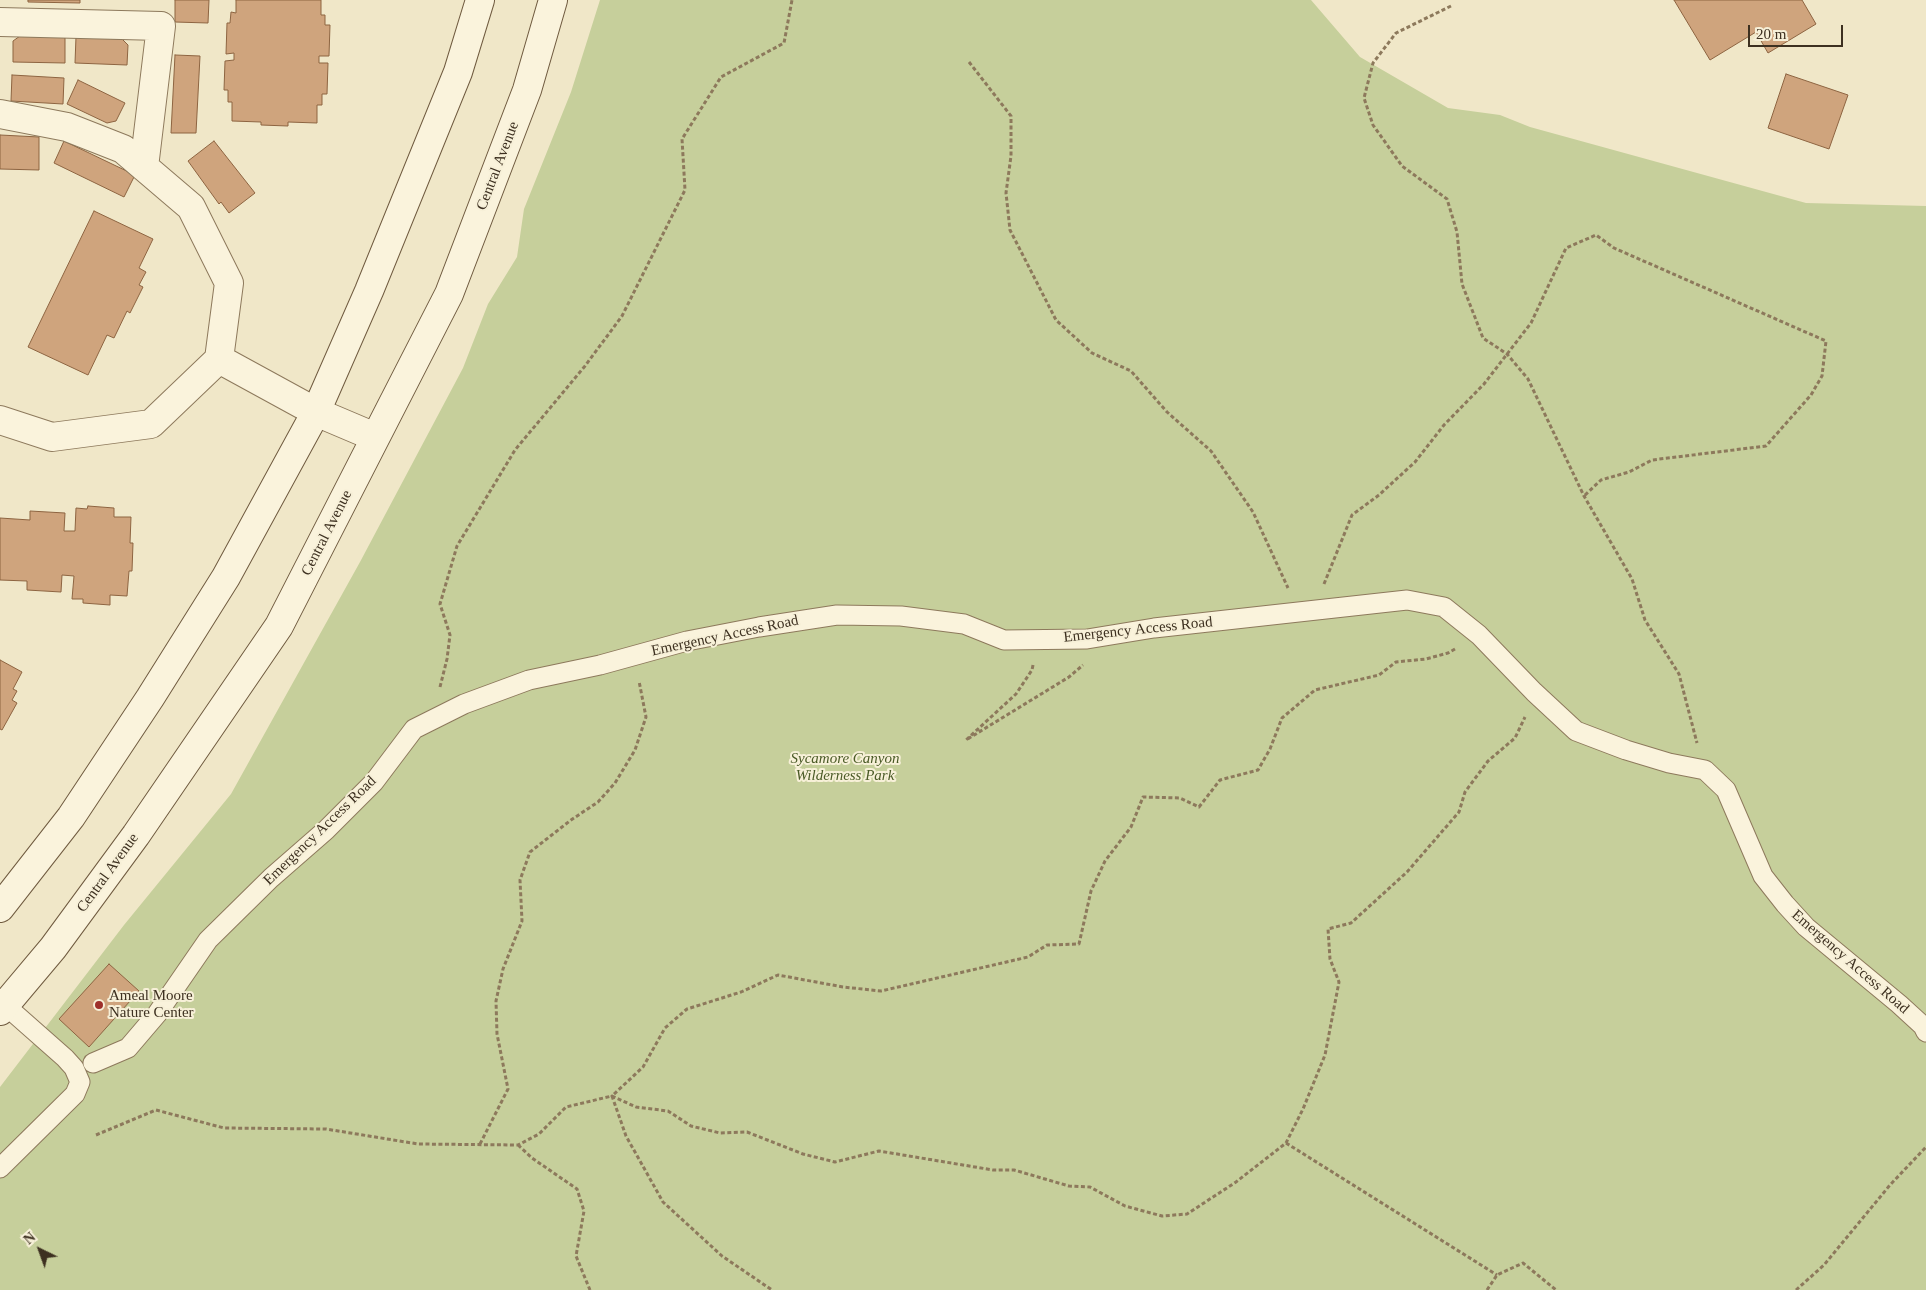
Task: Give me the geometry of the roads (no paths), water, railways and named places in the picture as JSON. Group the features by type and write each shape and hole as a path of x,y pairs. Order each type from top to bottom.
{"main road":[{"path":"0,908 71,817 150,698 226,577 316,412 369,291 458,72 480,0"},
{"name":"Central Avenue","path":"2,1008 53,948 136,835 279,626 449,294 527,90 553,0"},
{"path":"0,22 161,26 144,167"},
{"path":"0,114 67,127 124,149 191,207 229,283 219,359 151,424 52,437 0,420"},
{"path":"219,359 316,412 375,438"}],"lane":[{"name":"Emergency Access Road","path":"93,1063 128,1048 157,1014 208,940 271,878 326,830 374,782 414,729 464,704 529,680 600,665 687,641 836,615 901,616 964,624 1004,640 1087,639 1154,628 1407,600 1444,607 1479,634 1534,692 1576,730 1626,750 1668,763 1705,770 1726,790 1763,876 1785,904 1806,927 1899,1004 1923,1026 1926,1032"},
{"path":"0,1168 75,1094 80,1082 74,1068 65,1058 2,1008"}],"place":[{"name":"Ameal Moore Nature Center","path":"99,1005"}],"park label":[{"name":"Sycamore Canyon Wilderness Park","path":"845,768"}]}
